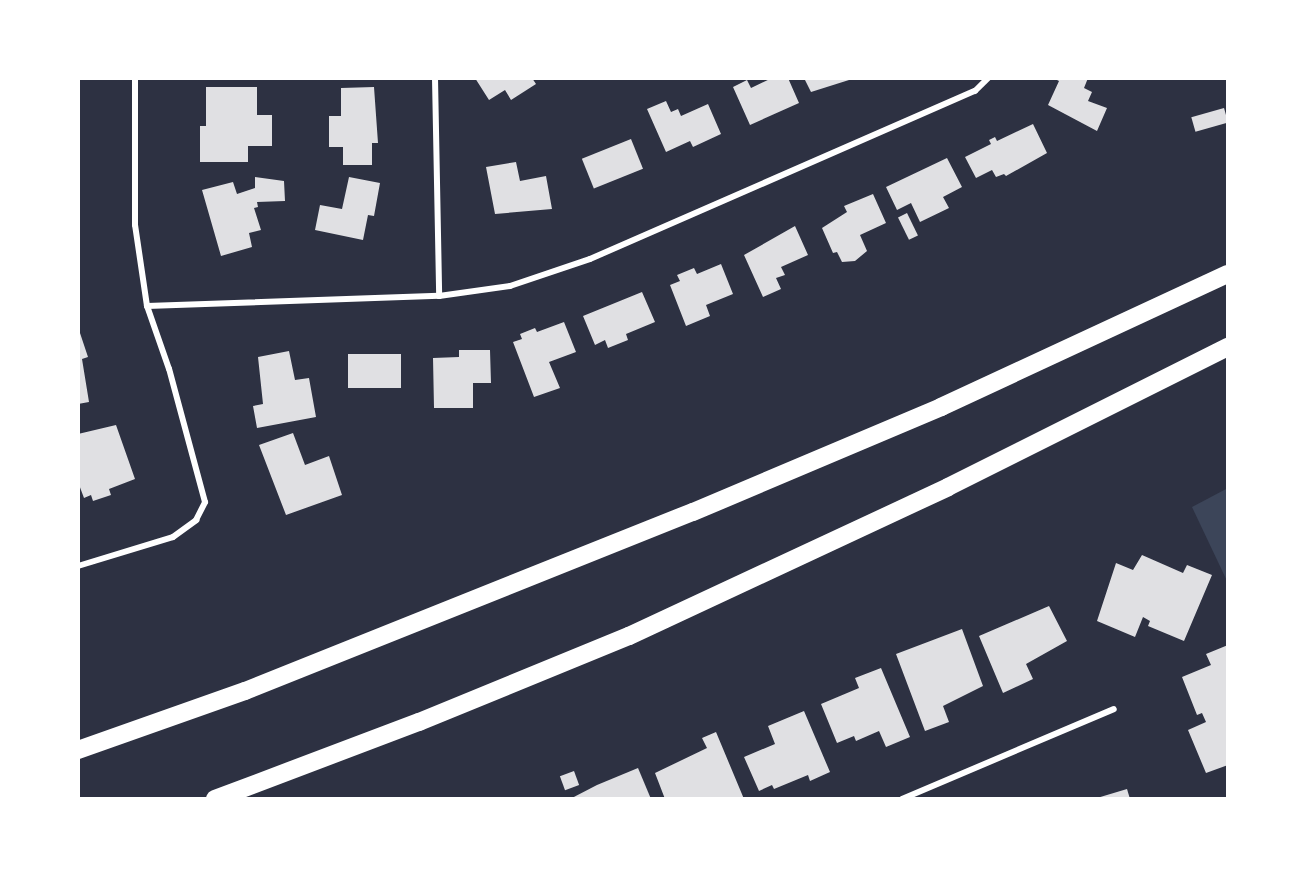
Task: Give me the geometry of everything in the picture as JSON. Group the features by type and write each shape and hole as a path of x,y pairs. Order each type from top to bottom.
{"highway":[{"path":"78,750 245,691 683,516 941,407 1228,274"},
{"path":"215,799 419,722 629,636 948,488 1228,348"}],"street":[{"path":"78,566 173,537 196,520 204,502 169,369 147,306 135,225 135,78"},
{"path":"435,78 439,296"},
{"path":"147,306 439,296 510,286 590,259 975,91 988,78"},
{"path":"902,799 1114,709"}],"shaded area":[{"path":"1228,488 1228,583 1192,507"}],"building":[{"path":"475,78 532,78 536,84 511,100 505,90 489,100"},
{"path":"772,78 788,78 799,103 750,125 733,87 747,80 751,88"},
{"path":"804,78 848,78 849,80 811,92"},
{"path":"1053,78 1088,78 1084,88 1092,92 1088,101 1107,108 1097,131 1048,105 1059,81"},
{"path":"206,87 257,87 257,115 272,115 272,146 248,146 248,162 200,162 200,126 206,126"},
{"path":"374,87 378,143 372,143 372,165 343,165 343,147 329,147 329,116 341,116 341,88"},
{"path":"666,101 671,112 678,109 681,116 708,104 721,134 693,147 690,141 666,152 647,109"},
{"path":"1224,108 1228,122 1195,132 1191,117"},
{"path":"1033,124 1047,153 1006,176 1004,174 996,177 992,170 976,178 965,157 991,144 989,140 995,137 997,141"},
{"path":"631,139 643,169 594,189 582,159"},
{"path":"947,158 962,187 943,197 949,208 920,222 911,203 897,210 886,187"},
{"path":"516,162 520,181 546,176 552,209 495,214 486,167"},
{"path":"255,177 284,181 285,201 257,202 258,207 254,208 261,230 249,233 252,247 221,256 202,190 233,182 237,194 255,188"},
{"path":"349,177 380,183 374,216 368,215 363,240 315,230 320,205 342,209"},
{"path":"873,194 886,223 860,235 867,251 855,261 842,262 837,252 833,253 822,228 847,212 844,206"},
{"path":"907,213 918,235 909,240 898,217"},
{"path":"795,226 808,255 781,267 785,275 776,278 781,289 763,297 744,255"},
{"path":"721,264 733,294 706,305 710,316 686,326 670,285 680,281 677,275 694,268 697,274"},
{"path":"642,292 655,322 626,334 628,340 608,348 605,340 595,345 583,316"},
{"path":"564,322 576,352 549,362 560,388 534,397 513,342 522,339 520,334 535,328 537,332"},
{"path":"78,327 88,357 82,359 89,402 78,404"},
{"path":"459,350 490,350 491,383 473,383 473,408 434,408 433,358 459,357"},
{"path":"289,351 295,380 309,378 316,417 257,428 253,406 263,404 258,357"},
{"path":"348,354 401,354 401,388 348,388"},
{"path":"116,425 135,479 109,489 111,495 93,501 91,495 84,498 78,482 78,434"},
{"path":"293,433 305,465 329,456 342,495 286,515 259,445"},
{"path":"1142,555 1183,573 1187,565 1212,575 1184,641 1148,626 1150,621 1143,617 1135,637 1097,621 1116,563 1133,570"},
{"path":"1049,606 1067,641 1026,664 1033,679 1003,693 979,636"},
{"path":"962,629 983,686 943,706 949,722 925,731 896,654"},
{"path":"1228,645 1228,765 1206,773 1188,730 1206,722 1202,713 1197,715 1182,677 1211,665 1206,654"},
{"path":"881,668 910,737 886,747 879,731 856,741 854,736 837,743 821,704 859,688 855,678"},
{"path":"804,711 830,772 810,781 808,775 774,789 772,785 759,791 744,757 775,744 768,726"},
{"path":"716,732 744,799 665,799 655,773 707,748 702,738"},
{"path":"638,768 651,799 570,799 597,785"},
{"path":"574,771 579,785 565,790 560,776"},
{"path":"1127,789 1130,799 1097,799 1097,798"}]}
